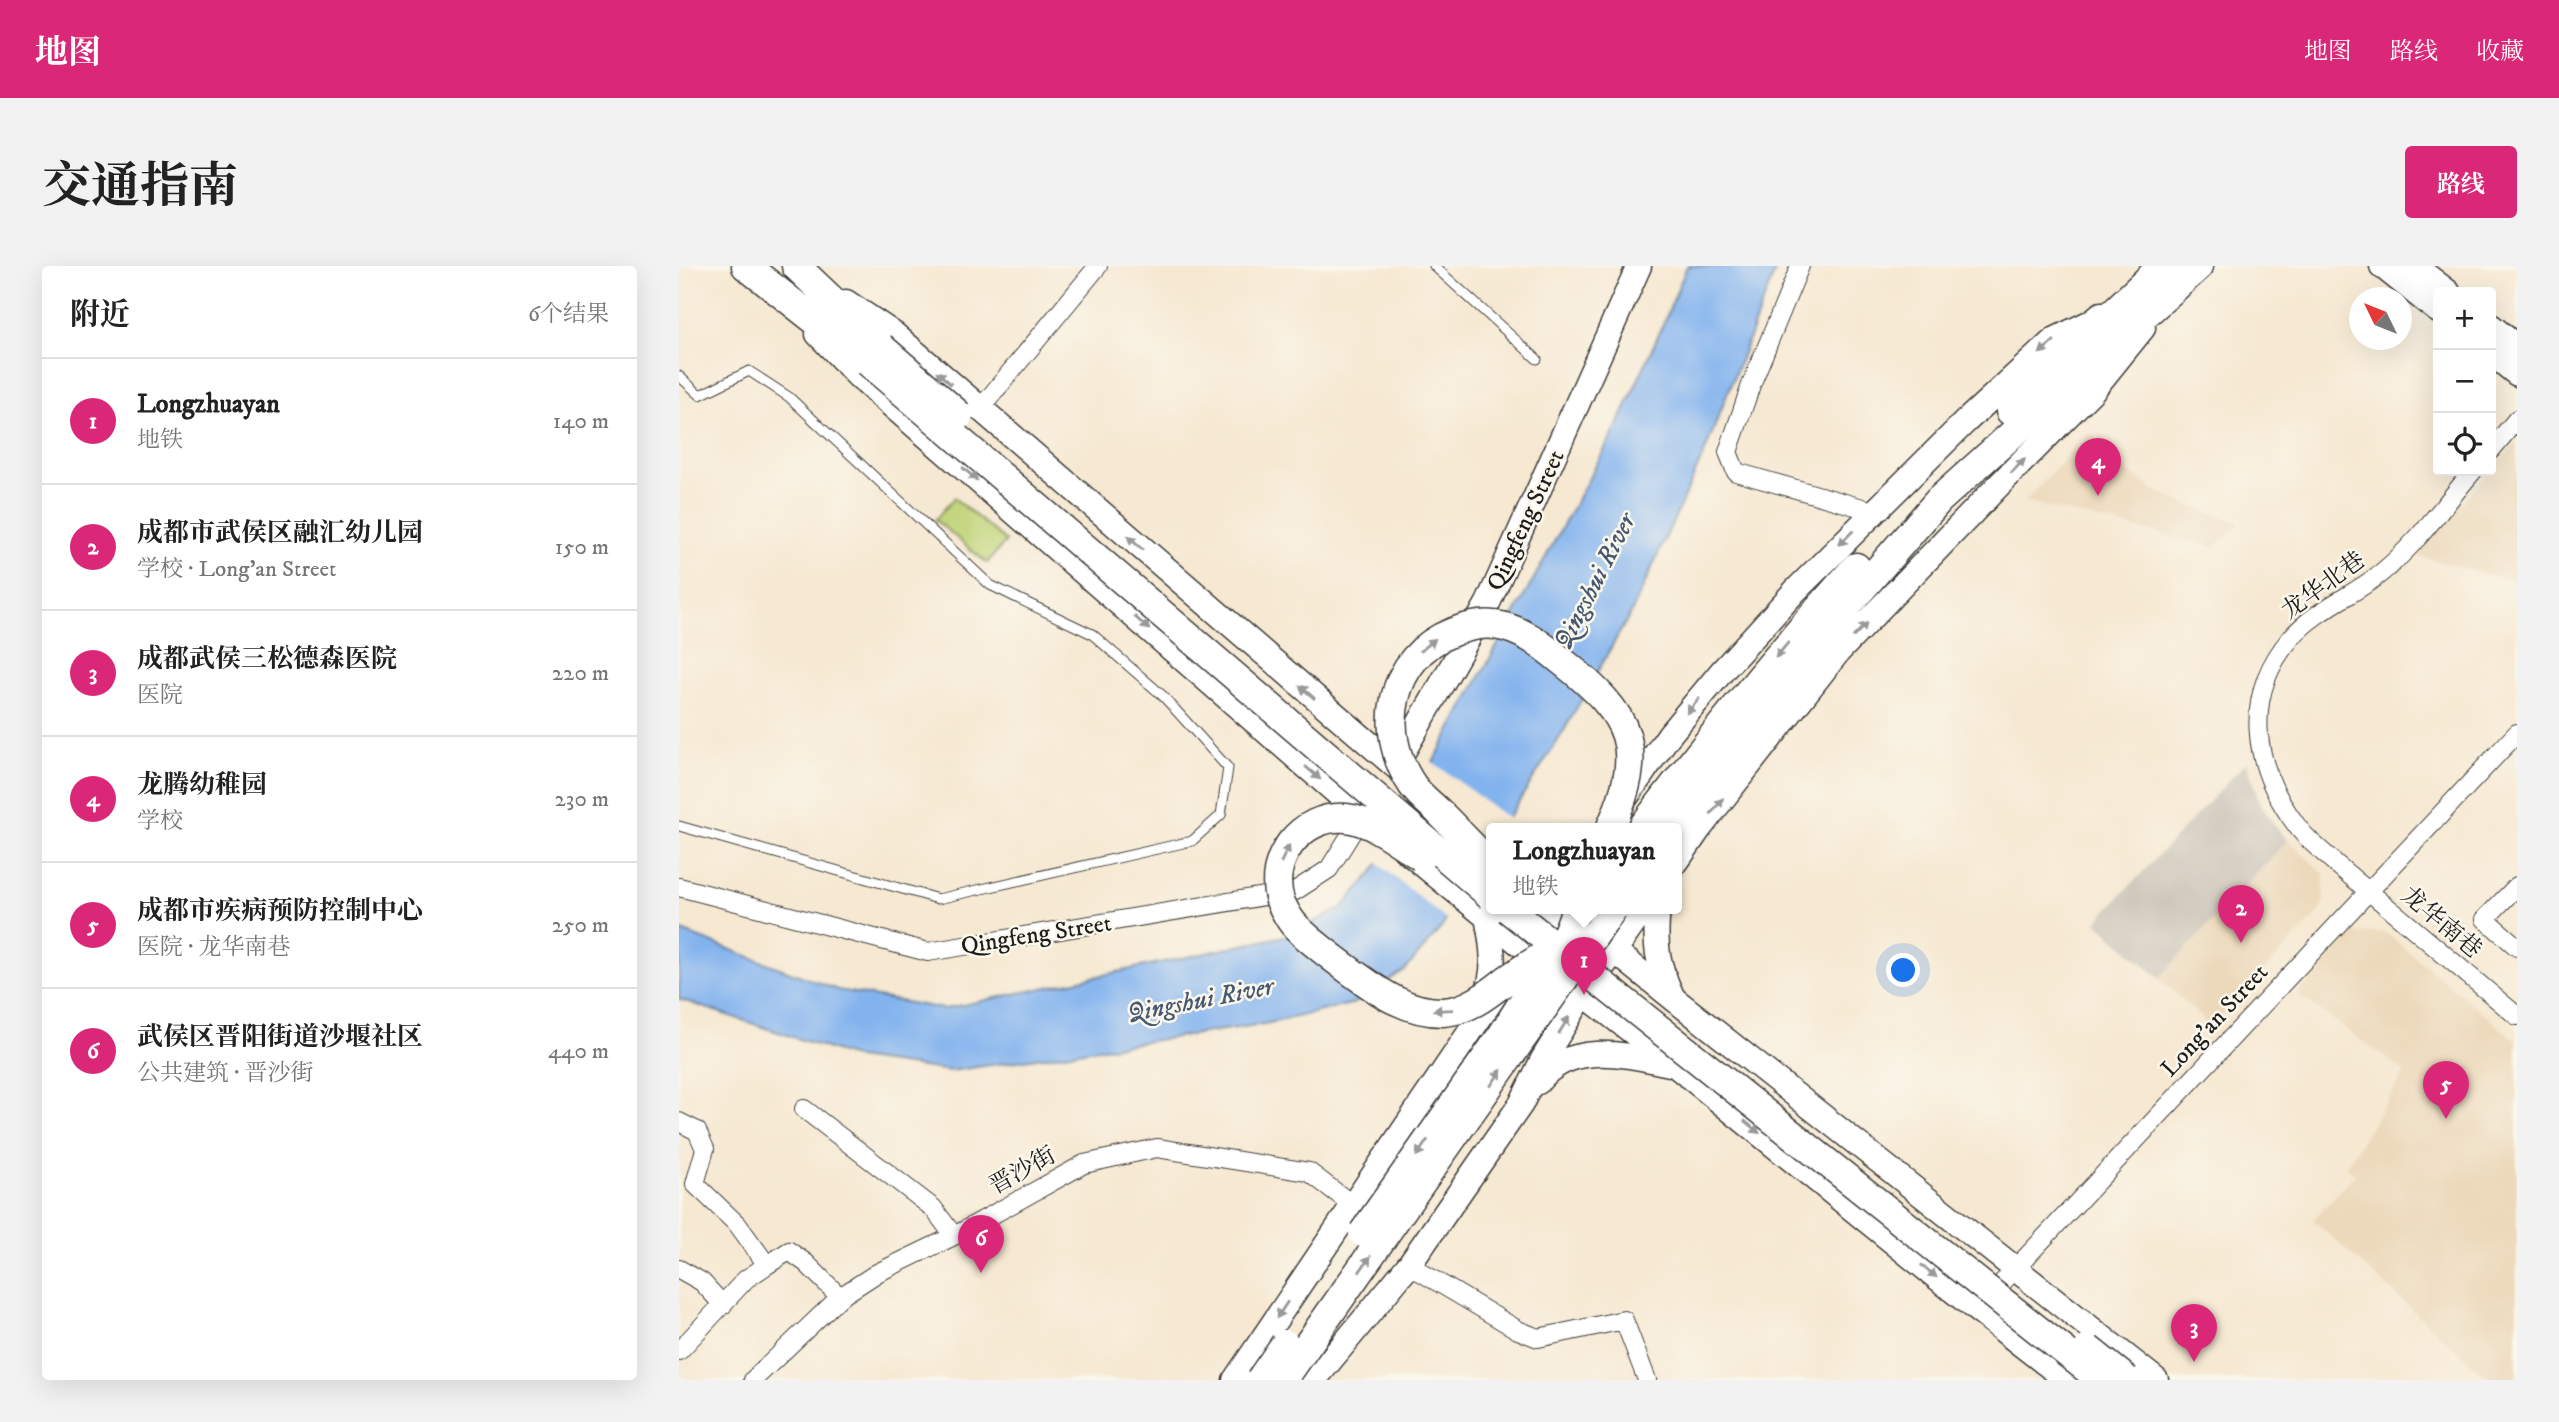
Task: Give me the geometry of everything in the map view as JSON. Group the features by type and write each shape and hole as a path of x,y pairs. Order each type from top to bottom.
{"main road":[{"path":"746,266 778,293 858,376 1370,822 1486,898"},
{"name":"Qingfeng Street","path":"1395,766 1488,603 1639,266"},
{"path":"1611,823 1669,735 1715,679 1873,511 2054,340 2091,322 2167,273 2199,266"},
{"path":"2382,266 2433,307"},
{"path":"2414,266 2441,287"},
{"path":"799,269 895,335 1486,845"},
{"path":"799,269 874,355 1486,895"},
{"path":"1645,823 1702,747 1802,626 1932,495 2167,273"},
{"path":"1682,854 1838,652 2094,390 2167,273"},
{"path":"778,293 874,355 1177,606 1486,870"},
{"path":"2496,330 2517,347"},
{"path":"2496,357 2517,374"},
{"path":"1675,823 1748,726 1845,608 1932,495"},
{"path":"1486,860 1414,786 1397,754 1393,736 1392,702 1406,669 1425,646 1459,629 1494,624 1525,635 1582,677 1606,700 1619,719 1630,756 1629,774 1609,823"},
{"path":"1486,898 1378,829 1346,818 1304,827 1289,845 1278,869 1281,902 1291,921 1304,934 1380,991 1397,1001 1423,1010 1444,1012 1466,1008 1489,994 1563,940 1574,914"},
{"path":"1465,1039 1494,974 1500,914"},
{"path":"1505,914 1526,949 1675,1065 2067,1380"},
{"path":"1509,914 2101,1380"},
{"path":"1509,914 2127,1380"},
{"path":"1235,1380 1547,914"},
{"path":"1568,914 2156,1380"},
{"path":"1260,1380 1502,1035 1581,914"},
{"path":"1283,1380 1609,914"},
{"path":"1521,1104 1542,1059 1584,993 1641,914"},
{"path":"1658,914 1656,954 1661,973 1674,999"},
{"path":"1314,1380 1409,1265 1521,1104 1550,1070 1560,1062 1578,1055 1605,1054 1675,1065"}],"street":[{"path":"980,409 1098,266"},
{"path":"1800,266 1751,385 1728,452 1736,472 1873,511"},
{"path":"2496,444 2517,419"},
{"name":"龙华北巷","path":"2368,891 2298,828 2274,790 2265,770 2258,737 2259,710 2265,679 2292,636 2321,612 2384,571 2412,543 2469,476"},
{"name":"Long'an Street","path":"1977,1310 2517,733"},
{"name":"Qingfeng Street","path":"679,887 928,952 1295,891 1329,869 1370,822"},
{"path":"2517,886 2485,919 2517,947"},
{"name":"龙华南巷","path":"2368,891 2517,1016"},
{"path":"804,1109 933,1208 954,1236"},
{"path":"680,1125 697,1131 705,1149 695,1184 738,1225 767,1265"},
{"name":"晋沙街","path":"753,1380 840,1297 877,1273 954,1236 1084,1164 1157,1148 1309,1172 1354,1206"},
{"path":"679,1351 746,1279 789,1251 806,1263 840,1297"},
{"path":"1409,1265 1518,1330 1538,1338 1624,1320 1647,1380"},
{"path":"679,1269 702,1282 723,1304"}],"lane":[{"path":"1434,266 1537,359"},
{"path":"679,376 700,395 749,371 789,397 990,585 1092,634 1163,696 1228,768 1221,815 1192,841 939,899 679,826"}],"shaded area":[{"path":"2090,433 2130,474 2155,490 2182,503 2240,523 2215,547 2024,502"},
{"path":"2517,442 2517,583 2415,555 2486,476 2496,476 2496,465"},
{"path":"2246,762 2260,803 2288,840 2159,978 2096,922"},
{"path":"2288,840 2324,874 2323,908 2211,1027 2159,978"},
{"path":"2385,932 2517,1041 2517,1380 2490,1380 2313,1220 2355,1174 2346,1166 2405,1072 2297,994 2352,933"}],"green space":[{"path":"954,498 1006,541 987,563 935,520"}],"water":[{"name":"Qingshui River","path":"1687,266 1777,266 1705,451 1633,609 1562,734 1505,823 1486,823 1486,852 1442,927 1406,969 1355,1003 1270,1023 951,1071 856,1058 679,999 679,930 838,990 944,1009 1285,936 1341,909 1373,872 1617,427"}],"pier":[{"path":"1430,760 1510,820 1508,823 1486,823 1486,859 1449,922 1375,861"}],"place":[{"name":"龙腾幼稚园","path":"2098,496"},
{"name":"成都市武侯区融汇幼儿园","path":"2241,943"},
{"name":"Longzhuayan","path":"1584,995"},
{"name":"成都市疾病预防控制中心","path":"2446,1119"},
{"name":"武侯区晋阳街道沙堰社区","path":"981,1273"},
{"name":"成都武侯三松德森医院","path":"2194,1362"}]}
